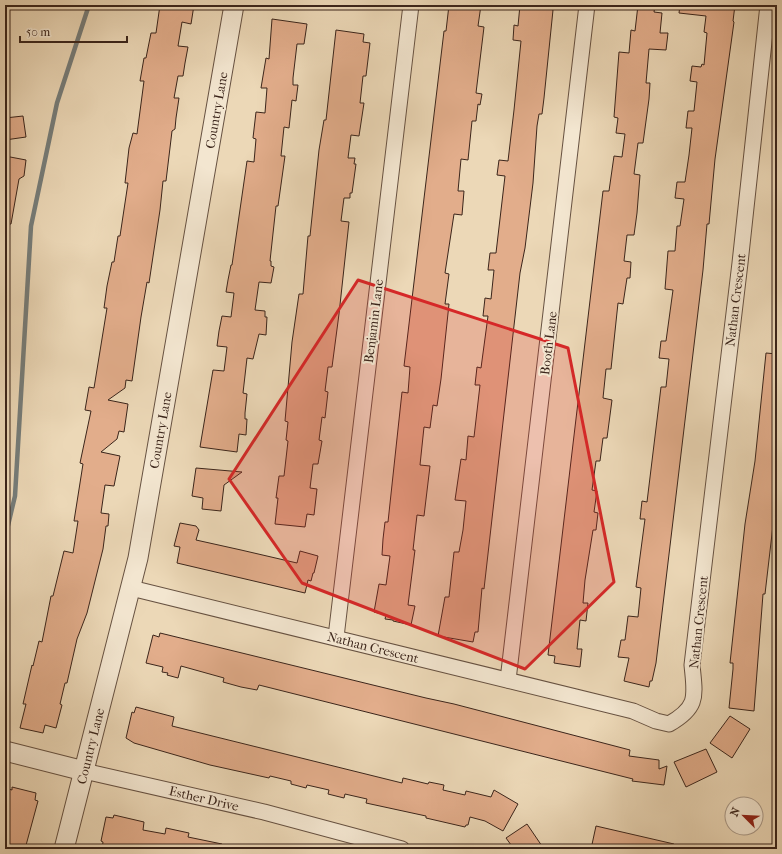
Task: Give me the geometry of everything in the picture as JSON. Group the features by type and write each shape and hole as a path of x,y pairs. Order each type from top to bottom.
{"street":[{"name":"Country Lane","path":"64,849 140,550 234,5"},
{"name":"Benjamin Lane","path":"336,637 411,5"},
{"name":"Booth Lane","path":"508,680 587,5"},
{"name":"Nathan Crescent","path":"130,588 336,637 633,711 656,721 669,724 684,715 694,700 692,665 740,263 768,5"},
{"name":"Esther Drive","path":"5,751 84,771 264,812 402,849"}],"highlighted area":[{"path":"358,280 568,348 614,582 525,669 302,583 229,479"}],"building":[{"path":"160,5 194,5 191,24 182,22 178,46 188,47 183,76 178,76 174,98 179,98 175,129 172,131 166,181 163,181 149,283 147,282 132,381 126,380 125,388 108,400 128,404 124,432 119,431 117,439 101,452 120,456 114,486 105,485 101,513 109,514 103,549 87,613 77,639 67,683 65,683 60,704 62,705 56,728 45,725 43,733 20,728 26,704 23,704 39,641 42,642 51,596 53,596 64,551 73,553 78,521 74,521 83,464 80,463 91,411 85,410 89,387 94,388 107,308 104,308 107,286 112,262 114,262 118,236 120,236 128,183 125,183 129,148 133,133 137,134 144,81 140,81 144,58 146,58 151,33 156,33"},
{"path":"449,5 481,5 478,26 484,27 476,93 482,94 480,105 478,104 476,121 472,121 468,160 461,159 458,191 464,191 462,215 454,214 445,273 449,274 445,304 449,304 441,379 437,406 433,405 430,428 424,427 420,465 430,466 424,516 417,515 413,550 415,550 408,605 415,606 411,625 385,619 386,615 374,612 379,584 386,585 390,556 382,555 383,539 385,522 388,522 402,392 408,393 410,367 404,366 444,31 446,31"},
{"path":"520,5 552,5 551,9 553,10 542,114 539,114 537,126 533,183 525,248 520,273 484,589 482,588 478,632 475,632 473,642 438,636 445,597 449,597 454,552 459,552 463,530 466,501 455,500 461,459 466,460 468,436 474,437 480,385 475,385 477,367 481,368 488,316 483,316 485,298 491,299 494,270 488,270 490,253 496,253 505,176 497,175 499,160 508,161 514,110 521,41 513,40 514,25 518,26"},
{"path":"638,5 655,5 654,12 662,13 660,33 668,33 666,50 649,49 646,83 650,83 649,99 643,143 638,143 634,174 640,175 637,213 634,235 627,235 624,261 631,262 630,278 627,278 623,304 618,303 611,369 606,369 603,398 612,400 607,438 603,438 600,461 596,461 592,490 597,491 594,512 598,513 596,530 593,530 585,580 583,603 588,603 586,621 580,620 577,649 582,649 580,667 554,663 555,656 548,655 603,191 609,191 614,156 622,157 625,134 616,133 618,118 614,117 619,52 629,53 631,30 635,31"},
{"path":"680,5 735,5 715,159 709,224 707,224 703,270 656,663 649,687 624,681 629,658 618,657 621,640 625,640 628,616 638,617 641,588 636,587 645,519 640,519 642,501 647,502 661,387 666,387 669,359 659,358 661,341 666,341 673,290 665,289 668,251 675,251 677,226 680,226 684,199 675,198 677,182 685,182 689,155 692,128 686,128 688,111 694,111 697,82 690,81 692,66 701,67 702,64 704,65 707,33 704,32 706,16 679,13"},
{"path":"272,19 307,24 304,44 297,44 293,78 293,85 298,85 296,101 292,100 289,128 284,127 281,156 285,156 278,206 276,206 270,261 271,266 274,267 271,283 259,282 255,310 265,311 265,317 267,317 266,335 259,334 253,359 247,358 243,393 247,394 245,413 245,419 247,419 246,435 239,434 237,452 200,447 213,370 224,371 227,347 217,346 219,331 222,316 231,317 234,293 226,292 232,265 247,161 254,162 256,139 253,138 256,112 265,113 267,88 261,88 266,58 269,59"},
{"path":"336,30 364,34 363,42 370,43 366,76 363,76 360,103 364,103 359,136 351,135 348,158 355,158 354,164 356,164 352,193 350,193 350,198 344,198 341,221 349,222 332,367 328,367 325,391 328,392 325,418 322,417 319,440 322,441 318,464 313,464 310,488 317,489 314,515 307,514 305,527 275,524 278,498 276,498 279,476 284,476 288,441 286,440 288,422 285,421 292,342 299,294 303,294 308,236 310,236 319,150 324,120 326,120"},
{"path":"23,116 26,137 5,140 5,118"},
{"path":"5,156 26,160 24,176 19,179 11,224 5,224"},
{"path":"766,353 777,354 777,491 765,594 763,594 754,711 729,708 733,669 733,663 730,663 745,524 755,461"},
{"path":"196,468 242,472 224,485 221,511 202,509 203,498 192,496"},
{"path":"180,523 196,526 199,530 196,540 297,563 300,551 318,556 314,573 311,581 308,580 305,593 177,563 180,547 174,546"},
{"path":"160,633 454,704 630,750 629,756 659,760 659,769 667,766 664,785 632,781 633,779 259,685 257,690 241,687 223,682 224,678 181,666 178,678 167,675 168,673 162,672 163,667 146,663 153,635 159,637"},
{"path":"136,707 174,717 172,726 402,783 403,778 428,784 429,782 444,785 443,790 465,795 466,791 491,797 494,790 518,804 503,831 485,821 470,817 468,825 465,827 426,818 426,816 366,803 367,799 345,794 344,798 328,794 329,790 307,785 306,788 291,784 291,781 270,776 269,778 210,765 134,743 126,738 132,712 134,713"},
{"path":"730,716 750,729 732,758 710,743"},
{"path":"706,749 717,772 686,787 674,762"},
{"path":"12,787 36,793 35,800 38,801 25,849 10,849 11,846 5,844 5,788 12,790"},
{"path":"114,815 144,822 143,830 165,834 166,828 189,833 188,837 222,844 221,849 102,849 103,842 101,841 106,817 113,818"},
{"path":"527,824 544,849 514,849 506,838"},
{"path":"596,826 674,844 673,849 591,849"}],"waterway":[{"path":"5,538 15,496 31,226 57,103 89,5"}]}
